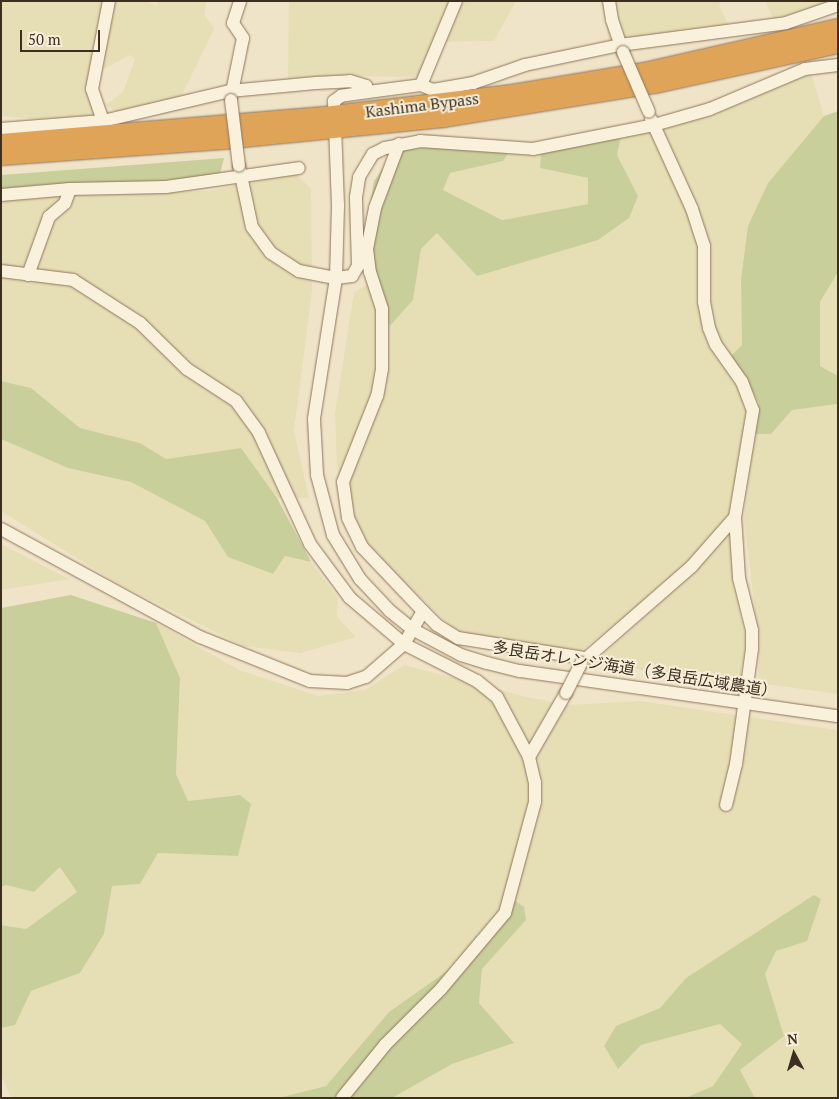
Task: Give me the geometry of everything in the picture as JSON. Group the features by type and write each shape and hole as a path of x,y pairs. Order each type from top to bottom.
{"highway":[{"name":"Kashima Bypass","path":"1,143 333,122 564,86 755,49 838,28"},
{"name":"Kashima Bypass","path":"1,156 561,101 762,62 838,44"}],"street":[{"path":"103,121 92,90 109,1"},
{"path":"240,1 232,23 243,38 237,72 230,95 239,170 252,226 271,253 299,271 336,278 352,276 358,266 356,197 363,166 373,154 399,144 420,141 533,149 654,125 710,109 806,69 838,65"},
{"path":"421,85 456,1"},
{"path":"610,1 621,48 692,209 704,246 704,302 709,328 716,345 742,382 753,410 735,517 739,578 752,630 736,764 726,805"},
{"path":"333,122 336,97 421,85 433,90 474,83 525,65 621,48 772,26 838,5"},
{"path":"1,130 103,121 230,95 350,81 366,86 368,92"},
{"name":"多良岳オレンジ海道（多良岳広域農道）","path":"333,122 338,206 336,278 314,419 317,475 333,534 360,579 390,611 412,629 461,655 520,671 838,716"},
{"path":"399,144 374,208 368,249 370,272 382,309 382,369 377,396 343,482 348,518 362,547 436,625 458,638 583,660"},
{"path":"1,194 70,188 166,187 239,170 299,168"},
{"path":"28,275 49,217 66,204 70,188"},
{"path":"1,271 73,280 140,323 187,369 236,401 259,433 310,544 350,598 404,644 477,681 497,697 529,757 535,782 535,802 506,913 441,988 385,1045 342,1098"},
{"path":"529,757 583,660 692,566 735,517"},
{"path":"1,530 200,637 310,681 347,683 366,677 404,644 423,610"}],"shaded area":[{"path":"1,1 146,1 157,6 158,1 207,1 204,14 214,29 181,97 116,112 106,105 123,92 135,59 130,55 90,76 97,116 61,121 1,116"},
{"path":"289,1 516,1 494,41 433,42 421,77 351,76 288,81"},
{"path":"602,1 721,1 719,6 729,26 609,44"},
{"path":"765,1 833,1 774,20"},
{"path":"811,73 824,116 768,183 741,280 742,346 731,356 759,403 754,433 771,434 792,410 836,404 838,401 838,694 758,683 759,646 744,518 753,438 731,514 683,570 581,651 459,634 375,554 352,519 337,467 335,414 354,292 369,284 391,325 413,300 421,249 437,233 638,196 617,155 621,136"},
{"path":"509,152 541,154 540,168 588,178 588,204 502,220 443,190 450,173 503,161"},
{"path":"296,174 311,189 312,290 294,431 309,498 277,498 241,448 166,459 140,443 80,428 31,388 1,381 1,194 209,191"},
{"path":"838,272 838,376 820,366 820,302"},
{"path":"1,439 68,468 131,482 205,521 228,557 273,574 285,556 311,562 338,598 337,617 356,637 300,653 243,646 117,583 1,511"},
{"path":"730,532 733,585 747,641 737,691 597,660 696,571"},
{"path":"1,544 69,579 1,590"},
{"path":"156,623 239,670 318,696 365,690 404,665 526,697 568,705 639,701 838,730 838,1098 755,1098 740,1070 784,1036 765,974 775,951 807,941 686,978 660,1008 616,1026 604,1046 618,1068 641,1045 720,1024 743,1044 713,1086 685,1098 392,1098 452,1064 513,1043 479,1003 482,969 526,920 389,1012 326,1086 278,1098 11,1098 1,1075 1,1028 15,1025 31,991 80,973 104,934 112,886 140,884 158,853 238,856 240,795 188,801 176,774 180,678"},
{"path":"61,867 77,892 26,929 1,925 1,887 5,885 34,892"}],"green space":[{"path":"838,111 838,272 820,302 820,366 838,376 838,401 837,404 792,410 771,434 754,434 759,403 731,356 742,345 741,280 748,226 768,183 824,116"},
{"path":"621,136 617,155 638,196 629,218 598,240 477,276 437,233 421,249 413,300 390,326 369,284 364,242 374,181 395,151 431,147 509,152 503,161 450,173 443,190 502,220 588,204 588,178 540,168 541,154"},
{"path":"224,158 220,174 165,191 1,194 1,175"},
{"path":"1,381 31,388 80,428 140,443 166,459 241,448 277,498 311,562 285,556 273,574 228,557 205,521 131,482 68,468 1,439"},
{"path":"71,595 156,623 180,678 176,774 188,801 240,795 251,804 238,856 158,853 140,884 112,886 104,934 80,973 31,991 15,1025 1,1028 1,925 26,929 77,892 60,867 34,892 6,885 1,887 1,608"},
{"path":"814,895 821,899 807,941 776,951 765,974 784,1036 740,1070 755,1098 685,1098 713,1086 742,1044 720,1024 641,1045 618,1069 604,1046 616,1026 660,1008 686,978"},
{"path":"514,900 524,907 526,920 482,969 479,1003 514,1043 452,1064 392,1098 278,1098 326,1086 389,1012 457,964 503,905"}]}
